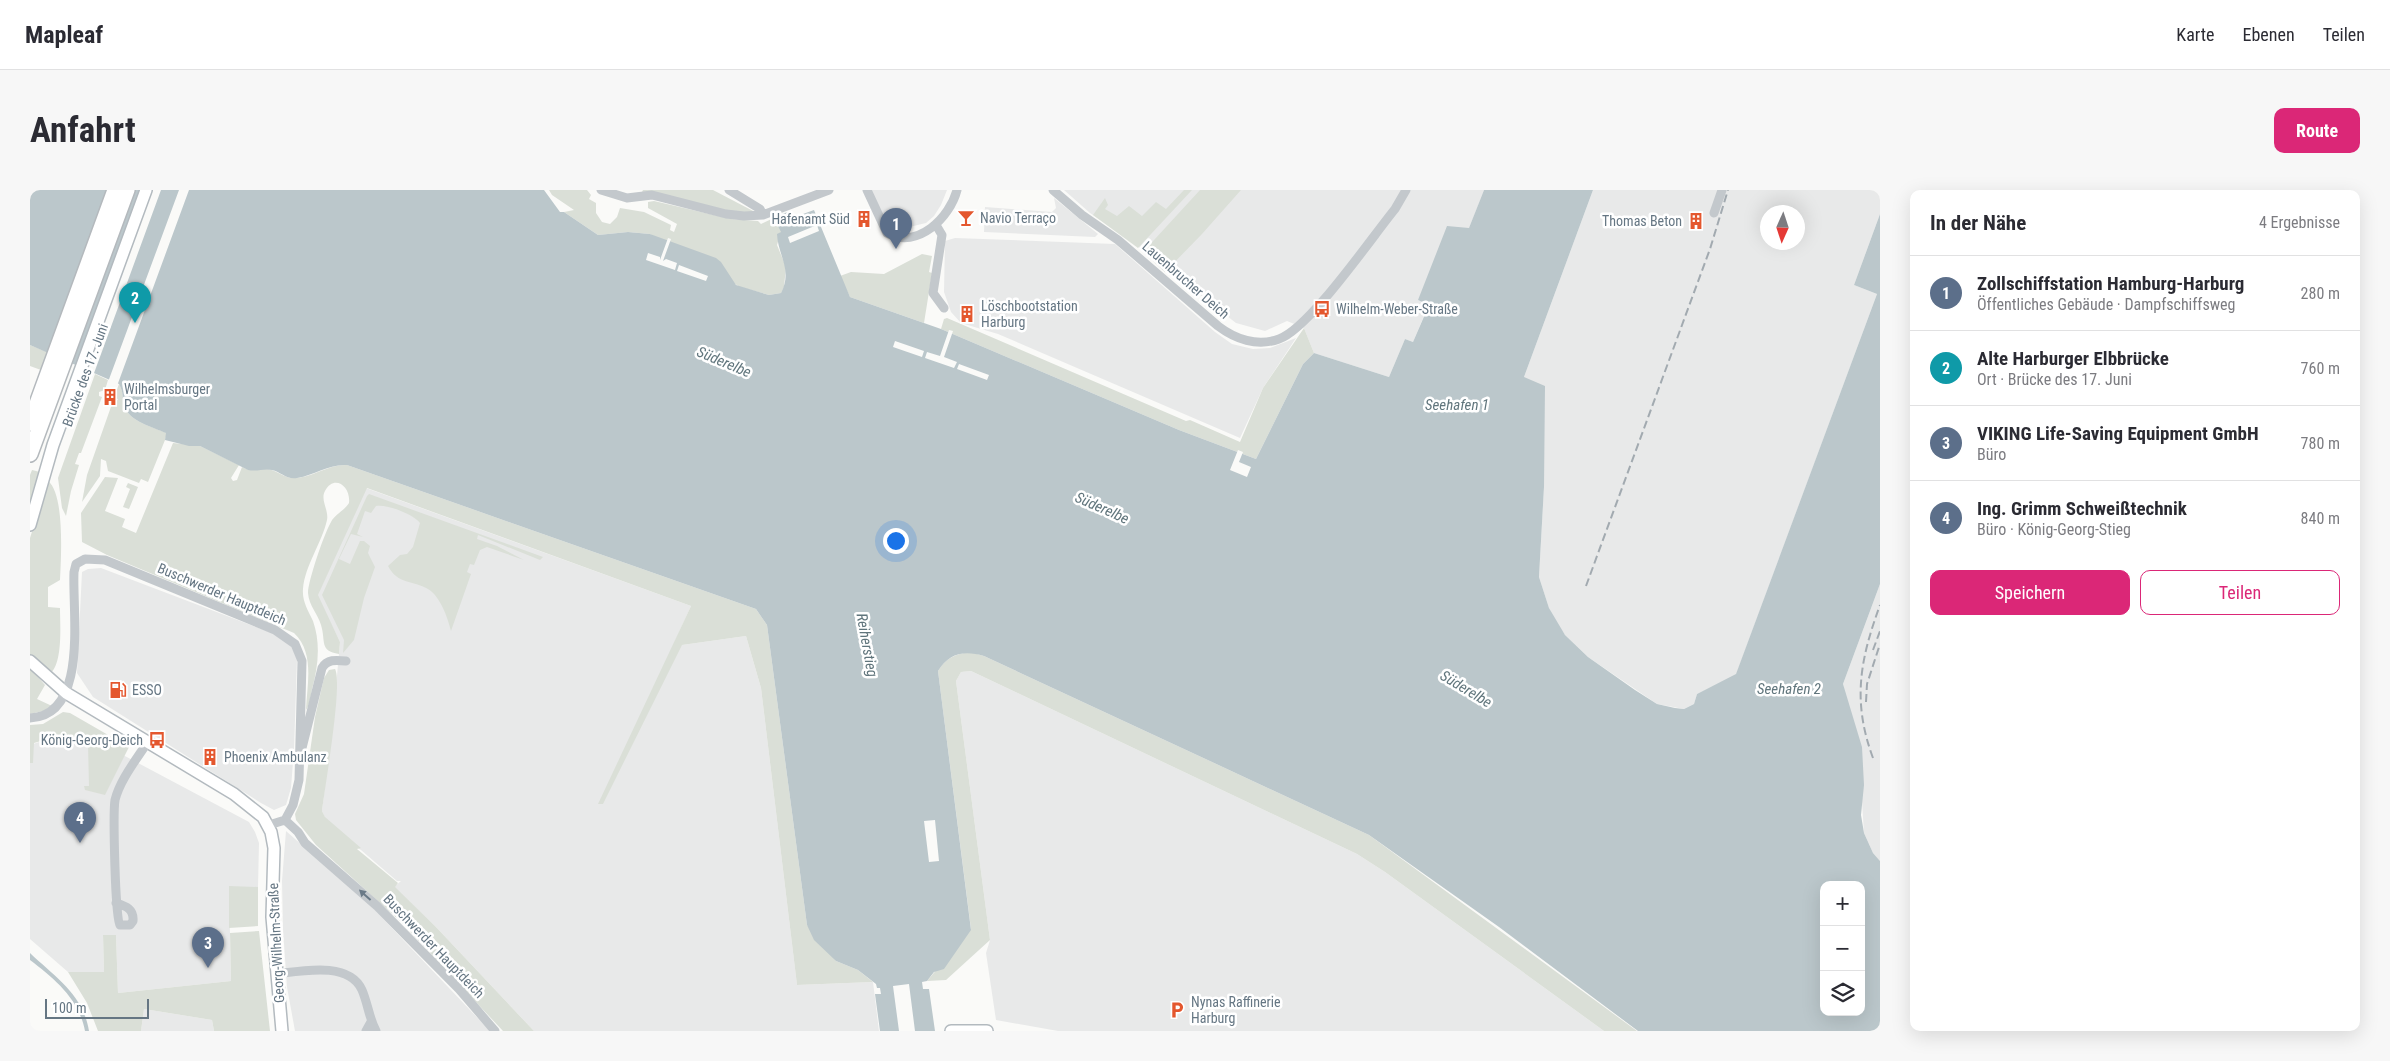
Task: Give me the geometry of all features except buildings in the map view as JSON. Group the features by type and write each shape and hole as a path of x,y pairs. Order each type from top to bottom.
{"highway":[{"path":"30,423 115,190"},
{"path":"30,454 127,190"}],"main road":[{"name":"Brücke des 17. Juni","path":"30,525 146,190"},
{"name":"Brücke des 17. Juni","path":"56,446 154,190"},
{"path":"30,661 66,693 252,806 268,825"},
{"name":"Georg-Wilhelm-Straße","path":"268,825 274,848 272,917 282,1031"},
{"path":"951,1031 987,1031"}],"street":[{"path":"601,190 627,198 652,195 726,214 744,216 763,215 829,190"},
{"path":"729,190 760,209 763,215"},
{"path":"867,190 889,234 910,237 936,226 951,208 957,190"},
{"name":"Lauenbrucher Deich","path":"1053,190 1082,215 1118,240 1226,332 1246,341 1267,342 1288,336 1300,326 1395,209 1406,190"},
{"path":"1714,213 1722,190"},
{"path":"936,226 942,235 934,293 944,308"},
{"name":"Buschwerder Hauptdeich","path":"66,693 74,650 74,567 80,560 90,558 105,560 275,630 291,639 298,649 302,661 300,752 297,792 285,820 298,832 305,842 377,906 459,989 495,1031"},
{"path":"300,752 304,746 322,668 327,662 334,660 346,661"},
{"path":"30,718 51,713 60,705 66,693"},
{"path":"116,903 115,799 125,777 147,743"},
{"path":"268,825 285,820"},
{"path":"276,974 337,971 349,975 360,986 371,1022 376,1031"},
{"path":"366,1031 371,1022"}],"shaded area":[{"path":"549,190 587,190 591,195 589,199 596,203 596,213 602,222 610,224 617,217 620,208 644,212 671,225 670,230 674,232 677,224 648,208 648,202 654,201 731,219 758,221 761,224 780,215 781,232 777,245 786,267 784,287 781,293 769,295 740,287 650,234 628,232 598,235 564,212 574,210 552,195"},
{"path":"643,190 713,190 757,213 734,212 642,192"},
{"path":"871,190 947,190 934,216 926,223 901,229 887,227"},
{"path":"1064,190 1484,190 1469,229 1418,300 1429,304 1413,342 1405,339 1389,377 1314,353 1304,328 1287,321 1265,331 1236,323 1130,240 1090,213"},
{"path":"1184,190 1192,190 1138,248 1093,215 1105,198 1108,205 1105,209 1117,216 1129,206 1142,216 1156,202 1166,209"},
{"path":"1200,190 1241,190 1165,272 1143,252"},
{"path":"1593,190 1880,190 1880,214 1854,285 1877,294 1736,675 1697,694 1694,704 1684,709 1657,704 1588,657 1565,635 1556,623 1549,608 1539,577 1544,487 1524,377"},
{"path":"1054,198 1098,234 1095,237 984,232 985,207 1052,212 1056,208"},
{"path":"955,238 1115,244 1215,332 1232,344 1253,349 1270,348 1296,338 1263,388 1240,438 998,334 961,323 951,312 944,292 945,241"},
{"path":"922,254 932,256 929,272 932,273 924,323 850,297 840,276 851,272 884,274"},
{"path":"947,318 1186,421 1190,420 1240,442 1263,388 1304,328 1314,353 1303,364 1256,459 1179,430 941,329 944,319"},
{"path":"30,345 47,352 41,370 30,366"},
{"path":"95,374 108,380 105,390 99,392 99,396 102,397 75,464 79,465 66,516 62,508 58,478"},
{"path":"119,384 127,412 137,420 167,433 165,440 148,482 141,479 139,483 108,471 106,461 101,459 100,476 82,502 87,475 113,401 118,400 115,395"},
{"path":"173,443 200,446 239,465 231,478 233,481 237,480 242,467 252,470 268,469 294,478 307,476 340,465 347,465 756,609 767,625 807,925 836,961 858,970 873,982 797,985 761,688 746,636 682,645 603,804 598,804 691,606 367,488 318,595 340,642 339,654 333,653 324,644 321,625 310,602 308,593 313,568 328,528 333,519 349,503 345,487 341,484 333,483 324,494 327,513 325,529 304,580 304,601 316,630 318,647 316,672 310,701 306,710 307,659 301,641 294,633 107,555 82,542 81,513 105,477 118,478 105,511 125,519 122,527 136,533"},
{"path":"32,470 40,472 30,511 30,475"},
{"path":"48,481 57,499 61,528 60,580 48,587 48,607 60,608 59,652 55,667 51,673 40,666 30,654 30,538"},
{"path":"128,483 138,487 129,509 123,507 130,489 126,487"},
{"path":"366,488 691,606 675,641 682,645 746,636 761,688 797,985 873,982 879,1031 534,1031 436,927 394,887 401,881 397,881 361,850 331,831 322,811 340,642 317,596"},
{"path":"369,494 543,557 540,560 478,535 477,539 497,546 524,560 487,547 480,550 474,565 470,564 467,572 471,574 451,631 443,608 432,592 422,586 401,579 388,566 400,555 407,554 413,547 420,523 406,513 393,508 376,506 371,513 365,511 357,534 363,537 351,534 339,559 350,564 360,541 364,541 370,546 368,553 375,567 364,598 354,640 343,653 344,640 322,595"},
{"path":"101,568 272,633 291,645 297,660 294,749 291,788 286,805 274,810 261,803 93,697 77,673 82,572 88,569"},
{"path":"1880,584 1880,861 1873,853 1864,833 1862,802 1843,684"},
{"path":"970,652 984,656 1369,835 1637,1031 1604,1031 1385,872 1357,854 971,671 961,672 956,681 990,940 946,980 927,981 971,929 938,671 951,657"},
{"path":"30,668 45,685 37,699 52,706 47,710 30,714"},
{"path":"335,669 337,694 322,811 325,817 361,848 357,849 398,883 395,887 436,927 534,1031 503,1031 400,921 316,845 296,820 295,814 304,794 315,717 324,678 329,670"},
{"path":"971,671 1357,854 1385,872 1604,1031 1058,1031 996,1020 986,953 990,940 956,681 961,672"},
{"path":"63,712 70,713 129,747 105,795 85,790 84,786 89,786 88,744 75,737 51,744 48,739 34,743 33,763 30,763 30,725 43,724"},
{"path":"76,730 249,822 259,843 258,887 229,887 231,981 118,993 116,935 103,935 104,972 68,972 30,939 30,745"},
{"path":"286,831 370,905 490,1031 295,1031 287,987 283,929 282,881"},
{"path":"229,886 258,887 258,926 229,928"},
{"path":"259,931 270,1031 214,1031 212,1020 144,1009 141,1031 98,1031 87,1003 68,972 104,972 103,935 116,935 118,993 231,981 230,933"},
{"path":"144,1009 212,1020 214,1031 141,1031"}],"water":[{"path":"30,190 544,190 560,212 564,212 598,235 628,232 650,234 716,258 721,262 736,285 769,295 781,293 786,277 777,234 781,232 776,222 782,220 780,215 790,211 792,215 797,214 802,226 806,225 803,214 814,210 850,297 941,329 1179,430 1256,459 1303,364 1314,353 1389,377 1405,339 1413,342 1429,305 1418,300 1447,226 1469,228 1484,190 1593,190 1524,377 1545,386 1544,487 1539,577 1549,608 1565,635 1588,657 1657,704 1684,709 1694,704 1697,694 1736,674 1877,294 1854,285 1880,214 1880,584 1843,684 1862,747 1864,785 1861,815 1864,833 1873,853 1880,861 1880,1031 1638,1031 1499,927 1369,835 984,656 964,653 947,660 938,671 971,930 944,969 934,972 927,981 922,982 923,989 929,989 935,1031 915,1031 909,984 893,986 899,1031 880,1031 875,994 881,994 880,988 877,988 876,984 858,970 836,961 814,940 807,925 767,625 756,609 347,465 334,466 297,478 290,478 266,469 248,470 200,446 189,446 165,440 166,433 136,420 127,412 119,384 30,345"},
{"path":"30,953 58,978 74,996 86,1018 89,1031 85,1031 72,999 57,982 30,960"}],"pier":[{"path":"141,190 161,190 93,376 76,368"},
{"path":"179,190 189,190 117,386 108,382"},
{"path":"817,225 819,231 790,243 788,237"},
{"path":"668,238 671,239 663,261 666,259 677,263 675,270 646,260 648,253 660,257 660,260"},
{"path":"679,265 708,276 706,281 677,271"},
{"path":"949,330 953,331 944,357 957,362 954,368 925,358 927,352 940,356"},
{"path":"895,341 924,351 922,357 893,347"},
{"path":"959,364 989,375 987,380 957,369"},
{"path":"1238,450 1243,452 1239,462 1251,467 1247,477 1230,470"},
{"path":"935,820 939,861 929,862 924,821"}],"railway":[{"path":"1586,586 1710,249 1728,190"},
{"path":"1873,758 1862,718 1861,681 1863,663 1880,605"},
{"path":"1873,650 1880,631"},
{"path":"1866,702 1867,684 1880,644"}],"place":[{"name":"Navio Terraço","path":"966,218"},
{"name":"Hafenamt Süd","path":"864,219"},
{"name":"Thomas Beton","path":"1696,221"},
{"name":"Zollschiffstation Hamburg-Harburg","path":"896,249"},
{"name":"Wilhelm-Weber-Straße","path":"1322,309"},
{"name":"Löschbootstation Harburg","path":"967,314"},
{"name":"Alte Harburger Elbbrücke","path":"135,323"},
{"name":"Wilhelmsburger Portal","path":"110,397"},
{"name":"ESSO","path":"118,690"},
{"name":"König-Georg-Deich","path":"157,740"},
{"name":"Phoenix Ambulanz","path":"210,757"},
{"name":"Ing. Grimm Schweißtechnik","path":"80,843"},
{"name":"VIKING Life-Saving Equipment GmbH","path":"208,968"},
{"name":"Nynas Raffinerie Harburg","path":"1177,1010"}],"water label":[{"name":"Süderelbe","path":"724,362"},
{"name":"Seehafen 1","path":"1457,405"},
{"name":"Süderelbe","path":"1102,508"},
{"name":"Reiherstieg","path":"867,645"},
{"name":"Süderelbe","path":"1466,689"},
{"name":"Seehafen 2","path":"1789,689"}]}
